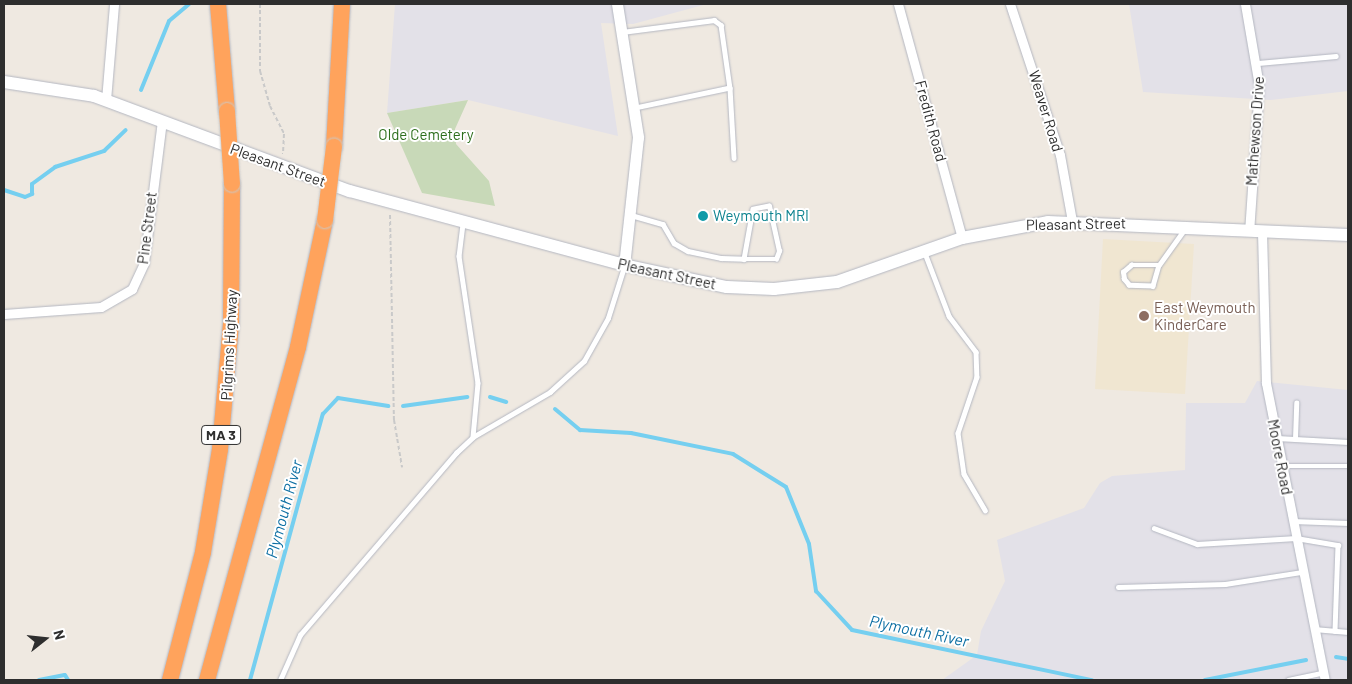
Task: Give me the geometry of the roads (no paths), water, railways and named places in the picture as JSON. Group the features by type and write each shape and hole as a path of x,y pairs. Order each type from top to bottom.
{"highway":[{"name":"Pilgrims Highway","path":"170,680 203,552 221,442 231,324 232,184 218,4"},
{"path":"207,680 298,347 325,220 334,147 342,4"}],"main road":[{"name":"Pleasant Street","path":"4,82 70,90 106,100 278,167 393,203 624,266 727,287 774,289 837,282 962,238 1028,224 1072,221 1188,225 1262,232 1348,235"}],"street":[{"path":"106,100 114,4"},
{"path":"617,4 635,108 638,137 624,266"},
{"name":"Fredith Road","path":"898,4 962,238"},
{"name":"Weaver Road","path":"1010,4 1057,146 1072,221"},
{"name":"Mathewson Drive","path":"1246,4 1258,63 1249,230"},
{"name":"Pine Street","path":"4,314 101,307 132,289 144,263 162,121"},
{"name":"Moore Road","path":"1262,232 1263,352 1292,521 1312,629 1323,676"}],"lane":[{"path":"622,32 714,20 721,25 730,88 734,158"},
{"path":"1258,63 1336,56"},
{"path":"635,108 730,88"},
{"path":"631,215 663,224 674,243 688,252 744,259 778,257 769,206 753,209 744,259"},
{"path":"463,222 459,256 478,383 473,437"},
{"path":"1159,265 1132,265 1123,272 1124,279 1129,285 1153,286 1159,265 1188,225"},
{"path":"924,252 949,316 976,352 977,377 962,411 958,440 964,474 986,510"},
{"path":"280,680 300,635 473,437 550,392 584,361 608,318 624,266"},
{"path":"1296,403 1296,439"},
{"path":"1277,438 1348,442"},
{"path":"1282,466 1348,466"},
{"path":"1292,521 1348,523"},
{"path":"1154,528 1197,544 1296,538 1338,545 1335,631"},
{"path":"1118,587 1224,584 1302,572"},
{"path":"1312,629 1348,632"},
{"path":"1288,680 1323,676"}],"waterway":[{"path":"141,90 169,21 189,4"},
{"path":"4,190 25,197 32,194 32,184 55,167 104,151 126,130"},
{"name":"Plymouth River","path":"403,406 467,397"},
{"name":"Plymouth River","path":"490,397 506,402"},
{"name":"Plymouth River","path":"250,680 323,414 338,398 388,406"},
{"name":"Plymouth River","path":"555,409 580,430 631,433 733,454 786,487 809,544 816,591 852,630 1092,680"},
{"name":"Plymouth River","path":"1336,657 1348,659"},
{"name":"Plymouth River","path":"1205,680 1306,660"},
{"name":"Plymouth River","path":"39,680 65,675 68,680"}],"place":[{"name":"Weymouth MRI","path":"703,216"},
{"name":"East Weymouth KinderCare","path":"1144,316"}],"park label":[{"name":"Olde Cemetery","path":"426,135"}]}
